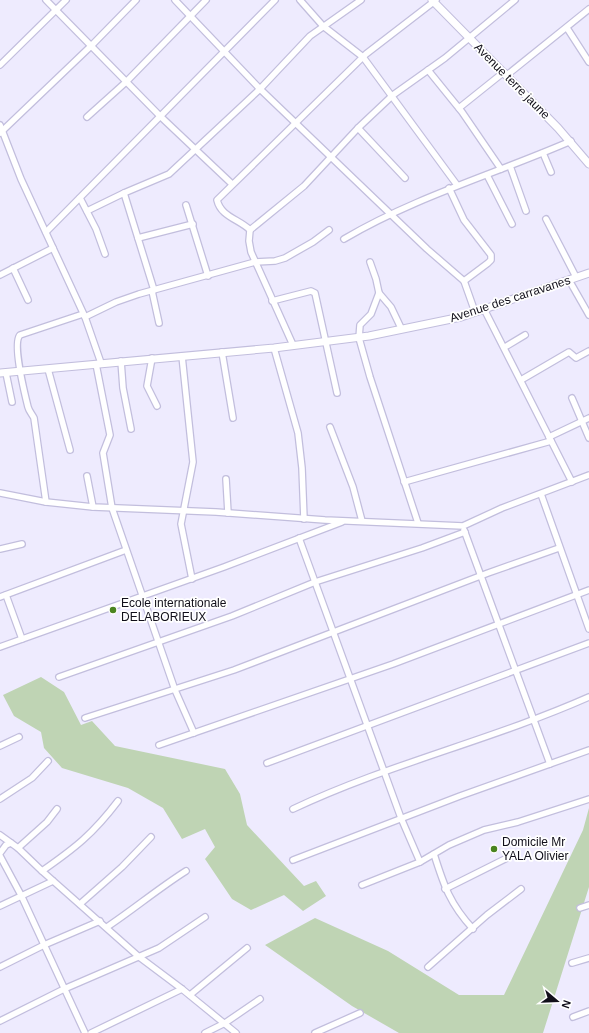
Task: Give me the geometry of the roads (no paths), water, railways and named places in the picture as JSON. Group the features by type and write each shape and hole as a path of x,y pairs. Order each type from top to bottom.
{"street":[{"path":"46,0 194,150 232,184"},
{"path":"0,65 66,0"},
{"path":"1,133 136,0"},
{"path":"175,0 226,51 260,89 391,214 464,281 475,312"},
{"path":"87,117 126,82 206,0"},
{"path":"46,232 275,0"},
{"path":"300,0 323,26 363,57 393,95 457,185"},
{"path":"87,212 124,192 169,174 260,89 310,36 361,0"},
{"path":"293,345 255,262 249,241 250,230 304,186 358,128 393,95 470,39 515,0"},
{"path":"250,230 244,224 229,217 222,211 218,203 219,198 363,57 434,1"},
{"name":"Avenue terre jaune","path":"434,1 571,140 589,164"},
{"path":"459,108 567,28 589,9"},
{"path":"567,28 589,62"},
{"path":"428,70 459,108 501,169"},
{"path":"0,125 1,133 21,179 84,316 98,363 110,435 103,453 112,508 175,690 194,733"},
{"path":"358,128 406,178"},
{"path":"344,239 367,225 450,188 543,153 571,140"},
{"path":"543,153 551,172"},
{"path":"510,166 526,211"},
{"path":"487,175 512,224"},
{"path":"450,188 464,220 491,255 491,260 488,263 464,281"},
{"path":"124,192 153,291 158,323"},
{"path":"80,198 105,254"},
{"path":"186,205 208,276"},
{"path":"546,219 589,315"},
{"path":"138,238 192,224"},
{"path":"46,502 34,418 29,408 20,371 17,340 20,335 84,316 116,302 153,291 255,262 275,261 290,256 330,230"},
{"path":"0,275 53,248"},
{"path":"370,262 379,293 391,307 401,328"},
{"path":"13,268 28,300"},
{"name":"Avenue des carravanes","path":"3,373 152,358 274,348 359,338 401,328 462,317 589,273"},
{"path":"272,301 310,291 315,293 317,296 325,342 337,392"},
{"path":"379,293 371,314 360,325 359,338 370,377 418,523"},
{"path":"484,309 505,347 572,482"},
{"path":"505,347 525,335"},
{"path":"274,348 298,433 302,468 304,519"},
{"path":"521,380 569,352 576,358 589,351"},
{"path":"222,352 233,418"},
{"path":"182,356 193,462 181,524 192,579"},
{"path":"152,358 147,386 157,406"},
{"path":"121,361 123,388 131,429"},
{"path":"48,368 70,450"},
{"path":"3,373 12,402"},
{"path":"572,398 589,438"},
{"path":"404,482 550,439 589,418"},
{"path":"330,427 353,487 362,521"},
{"path":"0,493 46,502 93,507 462,526 502,508 589,475"},
{"path":"87,476 93,507"},
{"path":"226,479 228,513"},
{"path":"541,494 589,629"},
{"path":"0,647 143,595 192,579 344,521"},
{"path":"462,526 532,720 550,764"},
{"path":"59,677 232,616 315,582 422,548 465,532"},
{"path":"299,538 401,818 420,862"},
{"path":"0,549 22,544"},
{"path":"85,718 234,670 480,576 559,548"},
{"path":"22,639 2,596 126,550"},
{"path":"159,745 393,664 589,590"},
{"path":"267,762 368,726 589,643"},
{"path":"293,809 330,791 532,720 589,697"},
{"path":"0,746 19,736"},
{"path":"293,860 401,818 589,750"},
{"path":"0,799 32,778 48,761"},
{"path":"362,885 420,862 466,837 484,830 518,822 589,799"},
{"path":"42,871 84,841 103,822 118,802"},
{"path":"18,848 47,822 57,808"},
{"path":"0,835 18,848 138,956 182,988 236,1033"},
{"path":"80,904 122,867 151,837"},
{"path":"0,853 6,845 11,843"},
{"path":"434,854 445,889 461,917 473,930"},
{"path":"0,856 21,895 85,1033"},
{"path":"445,889 509,857"},
{"path":"107,927 147,900 164,885 186,872"},
{"path":"0,906 53,881"},
{"path":"428,967 473,930 487,915 521,889"},
{"path":"580,908 589,904"},
{"path":"0,1021 64,989 168,943 205,917"},
{"path":"0,967 44,945 100,921"},
{"path":"190,995 247,948"},
{"path":"572,964 589,958"},
{"path":"91,1033 182,988"},
{"path":"205,1033 225,1024 260,999"},
{"path":"574,1017 589,1011"},
{"path":"315,1033 360,1013"}],"place":[{"name":"Ecole internationale DELABORIEUX","path":"113,610"},
{"name":"Domicile Mr YALA Olivier","path":"494,849"}]}
